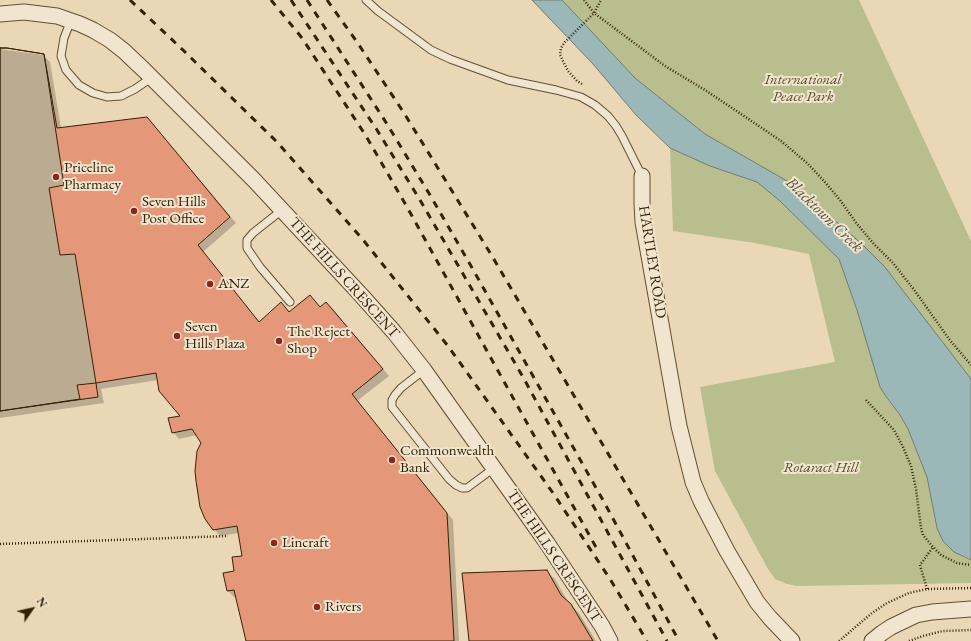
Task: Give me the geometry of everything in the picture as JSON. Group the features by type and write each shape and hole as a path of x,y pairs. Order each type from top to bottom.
{"street":[{"name":"THE HILLS CRESCENT","path":"0,14 24,12 57,16 71,20 110,40 124,51 254,180 357,290 394,332 424,370 551,550 602,626 610,641"},
{"name":"HARTLEY ROAD","path":"642,176 644,222 679,426 693,482 701,501 727,551 757,602 792,641"},
{"path":"872,641 891,627 916,615 932,612 971,610"}],"lane":[{"name":"HARTLEY ROAD","path":"366,0 378,11 431,50 450,59 508,80 581,97 595,105 608,116 616,126 642,176"},
{"path":"71,20 64,38 61,56 66,70 79,85 93,94 106,97 121,96 135,89 151,78"},
{"path":"282,210 253,233 247,240 247,248 260,267 290,302"},
{"path":"424,370 401,388 392,400 392,407 449,479 456,485 462,488 467,488 494,468"}],"path":[{"path":"584,0 594,13 665,66 711,94 780,141 807,163 840,200 857,224 893,263 949,339 971,365"},
{"path":"565,42 594,13 602,0"},
{"path":"866,400 894,430 903,446 913,474 920,511 921,528 924,535 941,555 957,563 971,565"},
{"path":"0,544 228,536"},
{"path":"927,589 920,565 933,547"},
{"path":"909,641 943,631 971,630"}],"green space":[{"name":"International Peace Park","path":"562,0 859,0 971,241 971,379 796,186 705,134 635,78"},
{"name":"Rotaract Hill","path":"670,148 710,166 757,182 780,201 840,259 885,395 900,415 908,429 927,477 937,528 965,558 971,560 971,583 797,586 775,579 768,569 715,471 700,387 835,362 809,254 755,243 673,231"}],"water":[{"name":"Blacktown Creek","path":"532,0 562,0 635,78 705,134 796,186 864,246 884,266 971,379 971,560 954,552 943,541 937,528 927,477 908,429 880,387 857,310 839,259 780,201 757,182 710,166 670,148 636,115 593,64"}],"building":[{"name":"Seven Hills Plaza","path":"0,48 44,54 57,128 147,117 230,217 198,245 259,322 281,302 289,312 310,295 320,307 326,302 383,369 352,394 447,513 454,641 246,641 234,590 227,591 223,573 234,571 232,557 242,556 237,526 213,530 205,519 200,507 195,471 197,451 201,443 192,429 172,433 168,418 180,416 159,391 156,373 96,383 98,397 0,411"},
{"path":"0,48 44,54 64,185 49,188 60,255 75,254 96,383 77,385 80,399 0,411"},
{"path":"547,570 561,595 571,604 593,641 469,641 462,573"}],"railway":[{"path":"130,0 278,143 364,241 448,346 553,493 610,579 647,641"},
{"path":"271,0 302,38 366,136 597,549"},
{"path":"291,0 377,130 420,200 523,377 667,641"},
{"path":"307,0 387,124 430,195 604,502 679,641"},
{"path":"327,0 404,113 492,256 718,641"}],"place":[{"name":"Priceline Pharmacy","path":"56,177"},
{"name":"Seven Hills Post Office","path":"134,211"},
{"name":"ANZ","path":"210,284"},
{"name":"Seven Hills Plaza","path":"177,336"},
{"name":"The Reject Shop","path":"279,341"},
{"name":"Commonwealth Bank","path":"392,460"},
{"name":"Lincraft","path":"274,543"},
{"name":"Rivers","path":"317,607"}]}
